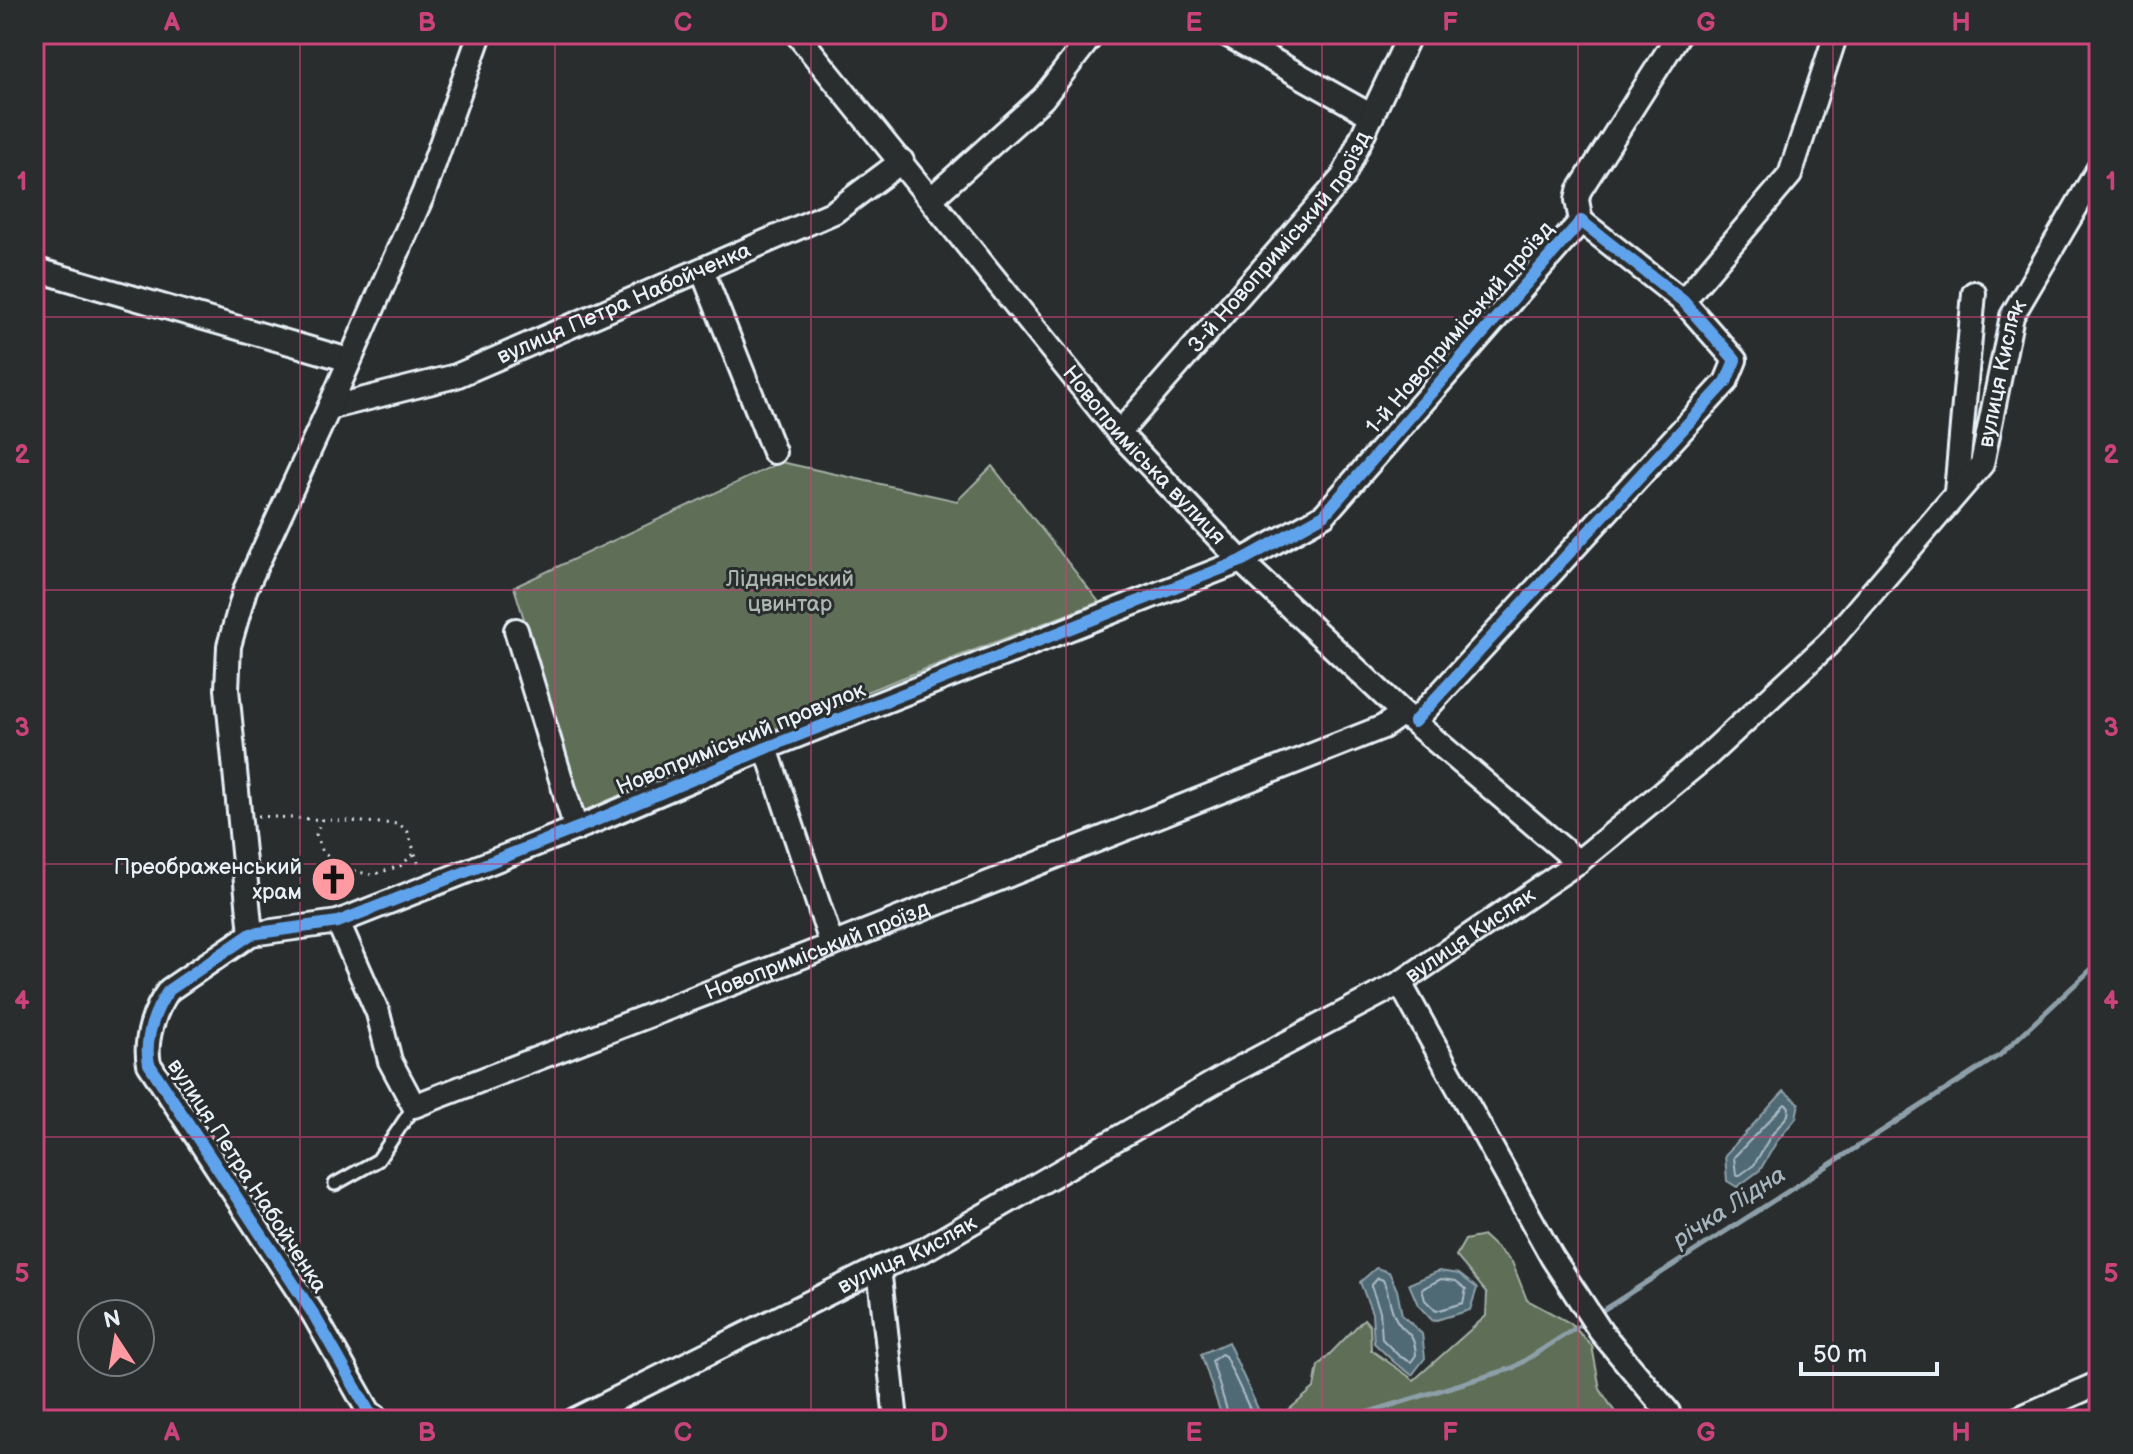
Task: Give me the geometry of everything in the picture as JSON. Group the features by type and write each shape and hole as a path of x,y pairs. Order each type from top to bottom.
{"street":[{"path":"251,934 227,689 229,646 245,590 424,192 480,34"},
{"name":"Новоприміська вулиця","path":"797,34 1119,433 1241,561 1409,717 1578,862"},
{"path":"932,198 1043,98 1093,34"},
{"path":"1226,34 1372,116"},
{"name":"3-й Новоприміський проїзд","path":"1119,433 1343,177 1410,34"},
{"name":"1-й Новоприміський проїзд","path":"1241,561 1324,515 1581,221 1579,191 1679,34"},
{"path":"1683,301 1790,175 1836,34"},
{"name":"вулиця Петра Набойченка","path":"329,408 456,376 702,270 834,212 902,161"},
{"name":"вулиця Кисляк","path":"574,1420 879,1268 924,1250 1234,1071 1400,983 1578,862 1707,756 1828,644 1982,464 2012,316 2099,168"},
{"name":"1-й Новоприміський проїзд","path":"1409,717 1726,382 1735,360 1683,301 1581,221"},
{"path":"34,269 349,360"},
{"path":"702,270 774,452"},
{"path":"1956,492 1974,293"},
{"name":"Новоприміський провулок","path":"251,934 338,922 576,829 766,748 1241,561"},
{"path":"516,630 576,829"},
{"name":"Новоприміський проїзд","path":"414,1106 1409,717"},
{"path":"766,748 832,945"},
{"path":"338,922 378,1013 390,1061 414,1106"},
{"name":"вулиця Петра Набойченка","path":"251,934 169,990 159,1003 146,1049 149,1064 314,1315 369,1412 380,1420"},
{"path":"1400,983 1552,1257 1601,1332 1670,1417"},
{"path":"879,1268 887,1363 896,1420"},
{"path":"2015,1420 2099,1383"}],"lane":[{"path":"335,1184 378,1160 414,1106"}],"path":[{"path":"241,815 399,824 408,832 426,888"},
{"path":"322,819 316,834 323,853 350,870 372,875 400,866 415,853"}],"green space":[{"name":"Ліднянський цвинтар","path":"781,462 957,501 992,466 1099,602 819,710 584,811 514,587"},
{"path":"1484,1236 1512,1262 1527,1300 1570,1323 1592,1346 1600,1389 1620,1420 1277,1420 1314,1388 1318,1366 1364,1319 1370,1326 1371,1350 1414,1380 1486,1316 1487,1293 1456,1256 1465,1240"}],"water":[{"path":"1784,1091 1799,1103 1796,1118 1777,1141 1760,1170 1737,1187 1727,1181 1725,1155"},
{"path":"1376,1268 1389,1272 1397,1290 1402,1315 1422,1334 1425,1358 1412,1375 1374,1343 1372,1313 1360,1282"},
{"path":"1439,1271 1459,1274 1477,1288 1470,1310 1433,1321 1418,1305 1409,1284"},
{"path":"1228,1342 1263,1420 1223,1420 1201,1354"}],"waterway":[{"name":"річка Лідна","path":"1597,1314 2000,1055 2099,962"},
{"name":"річка Лідна","path":"1343,1420 1513,1368 1585,1322"}],"cycle path":[{"path":"380,1420 369,1412 314,1315 149,1064 148,1045 152,1026 169,990 251,934 338,922 585,825 766,748 1241,561 1324,515 1581,221 1683,301 1735,360 1726,382 1414,722"}],"place":[{"name":"Преображенський храм","path":"333,880"}]}
